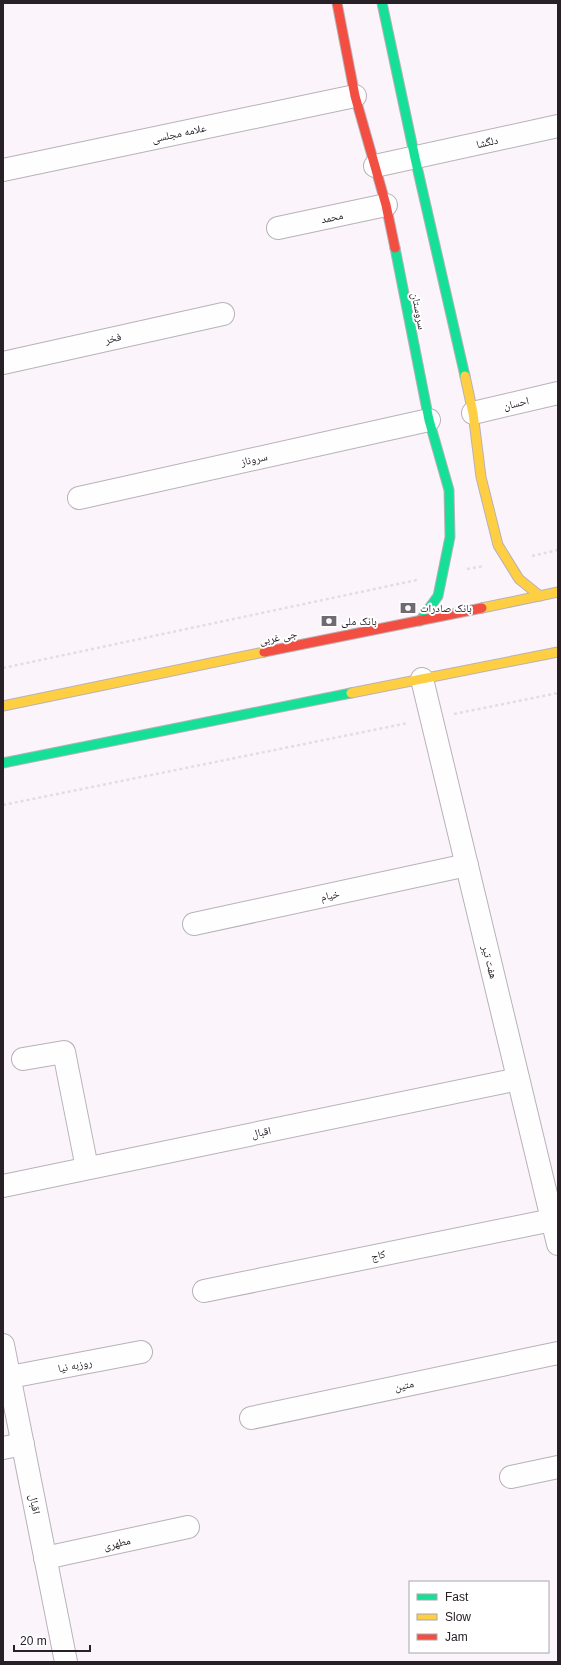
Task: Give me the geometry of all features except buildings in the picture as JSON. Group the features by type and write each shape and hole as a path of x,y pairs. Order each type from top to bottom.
{"street":[{"name":"سروستان","path":"337,3 355,96 386,205 429,420 449,490 450,536 438,596 420,621"},
{"path":"382,3 415,158 473,412 481,477 498,545 520,579 540,596"},
{"name":"علامه مجلسی","path":"3,170 355,96"},
{"name":"دلگشا","path":"375,166 558,126"},
{"name":"محمد","path":"278,228 386,205"},
{"name":"فخر","path":"3,363 224,314"},
{"name":"احسان","path":"473,412 558,393"},
{"name":"سروناز","path":"79,498 429,420"},
{"name":"جی غربی","path":"3,706 558,592"},
{"path":"3,763 558,652"},
{"name":"هفت تیر","path":"422,679 558,1244"},
{"name":"خیام","path":"194,924 467,865"},
{"path":"23,1059 64,1052 87,1168"},
{"name":"اقبال","path":"3,1186 518,1079"},
{"name":"کاج","path":"204,1291 552,1220"},
{"name":"اقبال","path":"3,1345 10,1377 13,1446 45,1558 66,1662"},
{"name":"روزبه نیا","path":"10,1377 141,1352"},
{"name":"متین","path":"251,1418 558,1352"},
{"path":"511,1477 558,1467"},
{"name":"مطهری","path":"45,1558 188,1527"}],"path":[{"path":"3,668 442,574"},
{"path":"3,804 558,693"}],"traffic: fast":[{"path":"382,3 415,158 465,376"},
{"path":"395,248 429,420 449,490 450,537 438,596 420,621"},
{"path":"3,763 351,693"}],"traffic: slow":[{"path":"465,376 473,413 481,477 498,545 519,579 540,596"},
{"path":"482,608 558,592"},
{"path":"3,706 264,652"},
{"path":"351,693 558,652"}],"traffic: jam":[{"path":"337,3 355,96 386,205 395,248"},
{"path":"264,652 482,608"}],"place":[{"name":"بانک صادرات","path":"408,608"},
{"name":"بانک ملی","path":"329,621"}]}
